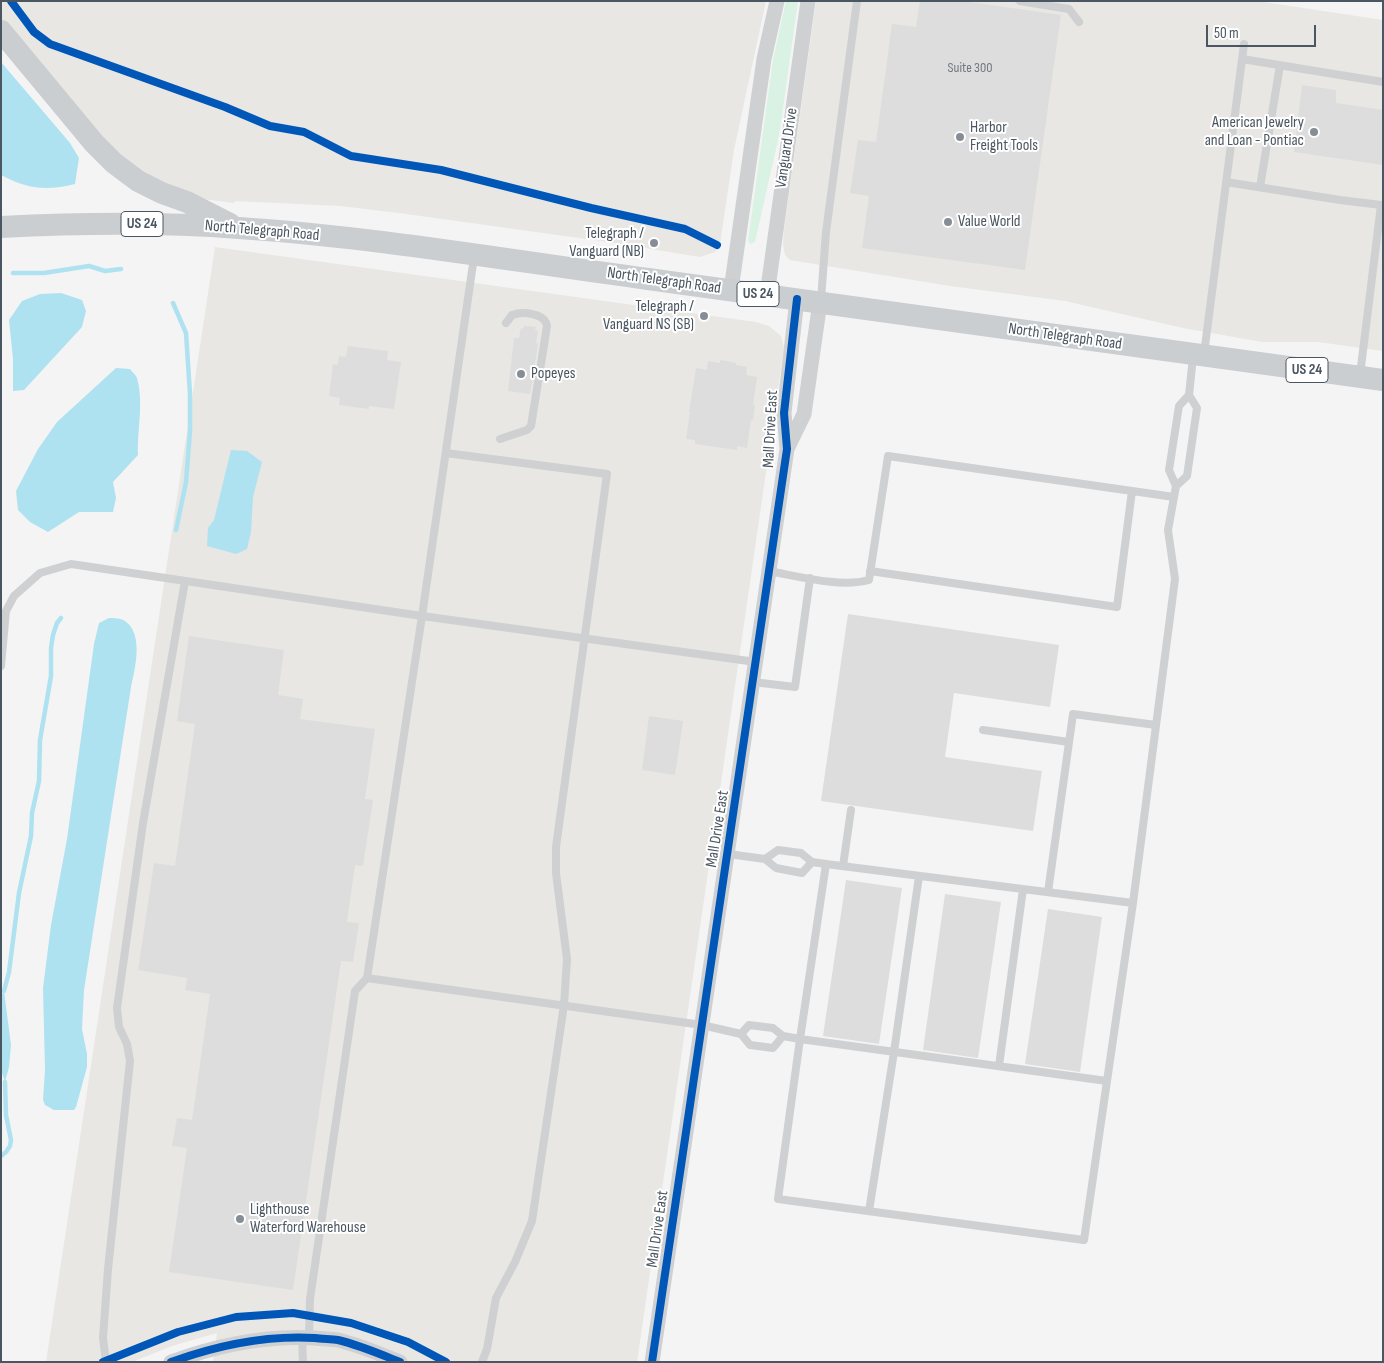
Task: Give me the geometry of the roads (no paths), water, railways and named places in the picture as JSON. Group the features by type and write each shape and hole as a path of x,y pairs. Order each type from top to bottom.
{"main road":[{"path":"1,31 94,143 114,163 138,180 162,193 188,202 238,227"},
{"name":"North Telegraph Road","path":"1,227 118,224 238,227 312,234 1383,380"}],"street":[{"path":"731,290 764,59 777,1"},
{"name":"Vanguard Drive","path":"767,295 808,1"},
{"name":"Mall Drive East","path":"652,1362 787,449 784,413 797,299"},
{"name":"Mall Drive East","path":"787,449 804,414 820,302"},
{"path":"171,1362 206,1350 240,1342 305,1338 336,1340 400,1362"}],"lane":[{"path":"820,302 826,232 857,1"},
{"path":"1020,1 1069,9 1079,22"},
{"path":"826,864 778,1199 1084,1240 1133,903 1175,578 1168,530 1176,486 1169,470 1179,406 1189,395 1199,355 1226,182 1244,44"},
{"path":"1242,59 1383,82"},
{"path":"1260,187 1280,65"},
{"path":"1226,182 1382,205 1360,377"},
{"path":"303,1362 310,1299 355,991 367,978 474,255"},
{"path":"500,439 527,430 531,426 547,326 546,320 543,318 521,313 512,315 506,323"},
{"path":"1176,486 1187,476 1197,408 1189,395"},
{"path":"446,453 607,474 556,847 556,873 567,960 564,1005 532,1221 496,1298 487,1350 482,1362"},
{"path":"768,571 856,583 869,580 888,456 1174,497"},
{"path":"870,571 1117,607 1132,491"},
{"path":"1,666 6,611 14,596 40,573 72,564 422,616 756,662"},
{"path":"753,682 795,687 810,578"},
{"path":"106,1362 103,1338 108,1269 130,1060 127,1044 119,1027 117,1008 143,823 185,581"},
{"path":"1048,892 1074,714 1156,725"},
{"path":"983,730 1069,742"},
{"path":"843,866 850,810"},
{"path":"765,859 778,850 802,853 812,862 1133,903"},
{"path":"728,854 765,859 776,868 802,873 812,862"},
{"path":"869,1211 919,876"},
{"path":"999,1066 1023,889"},
{"path":"367,978 702,1025 741,1034 750,1045 773,1048 783,1036"},
{"path":"741,1034 749,1025 773,1028 783,1036 800,1039 1107,1081"}],"water":[{"path":"1,62 70,143 79,158 75,184 55,188 28,186 1,175"},
{"path":"61,293 82,300 86,311 82,327 24,390 13,391 13,359 9,320 22,301 40,294"},
{"path":"116,368 130,369 137,378 140,397 138,455 113,482 116,498 113,512 79,512 48,532 30,522 18,510 16,491 38,449 57,422"},
{"path":"231,450 247,451 262,462 253,497 251,532 247,549 236,554 207,546 208,528 214,520"},
{"path":"109,618 123,620 131,627 135,634 136,662 84,990 82,1029 87,1054 87,1067 74,1110 54,1110 45,1105 43,1100 45,1070 43,988 51,925 67,839 94,644 99,623"},
{"path":"4,991 11,1045 9,1067 5,1082 1,1070 1,996"}],"waterway":[{"path":"13,273 44,273 89,266 105,271 121,269"},
{"path":"173,303 186,333 190,394 190,431 186,482 176,530"},
{"path":"4,991 9,972 19,893 31,836 32,813 39,781 40,740 51,676 51,648 53,635 61,618"},
{"path":"1,1156 10,1146 11,1140 6,1115 5,1082"}],"place":[{"name":"American Jewelry and Loan - Pontiac","path":"1314,132"},
{"name":"Harbor Freight Tools","path":"960,137"},
{"name":"Value World","path":"948,222"},
{"name":"Telegraph / Vanguard (NB)","path":"654,243"},
{"name":"Telegraph / Vanguard NS (SB)","path":"704,316"},
{"name":"Popeyes","path":"521,374"},
{"name":"Lighthouse Waterford Warehouse","path":"240,1219"}]}
